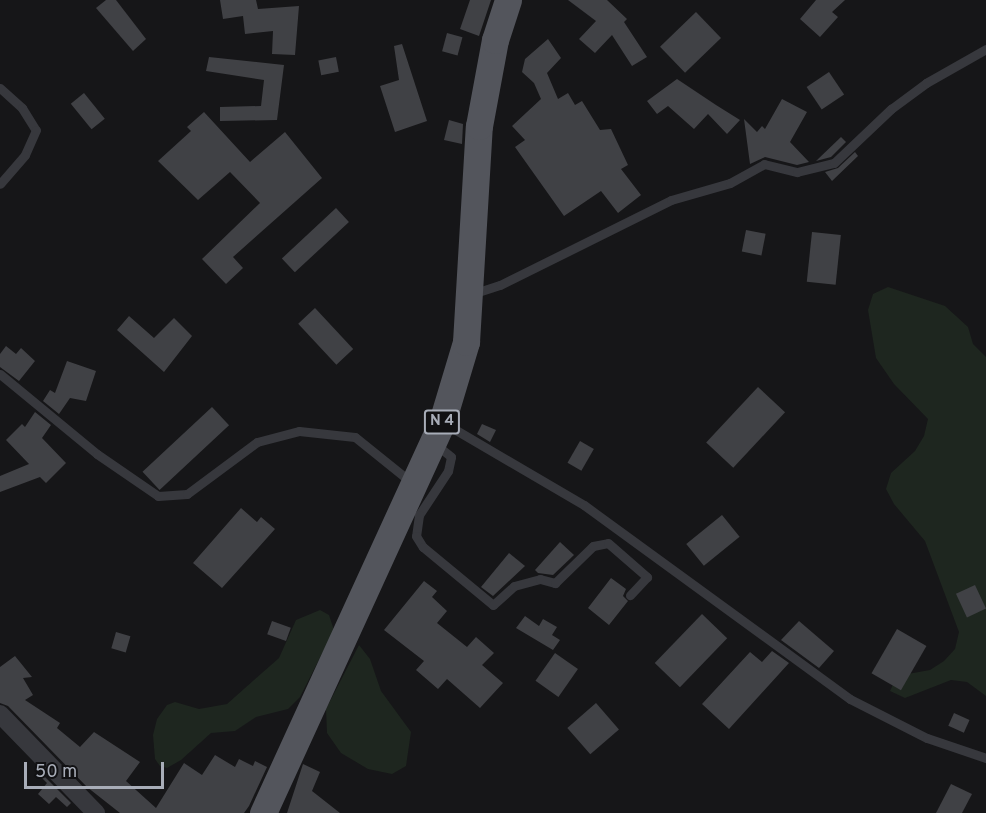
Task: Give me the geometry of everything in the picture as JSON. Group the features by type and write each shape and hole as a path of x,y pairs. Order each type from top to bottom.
{"main road":[{"name":"N 4","path":"263,813 437,432 466,342 467,295 479,126 495,40 508,0"}],"street":[{"path":"0,714 96,813"}],"lane":[{"path":"467,295 500,285 671,200 730,183 764,164 797,172 834,163 891,109 934,78 986,49"},
{"path":"0,88 22,108 36,130 25,155 0,184"},
{"path":"0,374 124,475 158,496 187,494 257,442 299,431 355,438 414,484"},
{"path":"437,432 451,457 448,471 419,515 416,536 430,554 493,605 514,586 540,579 555,583 593,546 608,543 647,578 630,595"},
{"path":"437,432 584,505 850,699 927,738 986,758"}],"shaded area":[{"path":"888,287 945,306 968,327 973,344 986,357 986,696 967,682 951,680 905,698 890,691 897,676 930,670 944,661 955,649 959,632 925,541 894,504 886,489 891,473 915,451 924,436 928,419 894,384 876,358 868,310 873,294"},
{"path":"320,610 329,615 334,630 300,697 288,709 256,717 235,731 211,733 181,760 167,768 160,766 155,759 153,735 157,719 167,705 175,702 199,709 227,704 279,658 296,620"},
{"path":"359,645 370,659 381,691 411,732 406,766 392,774 368,769 341,753 327,733 326,709"}],"building":[{"path":"106,0 116,0 146,39 133,51 96,8"},
{"path":"220,0 256,0 258,9 299,6 295,55 272,54 273,31 245,34 243,16 223,19"},
{"path":"470,0 491,0 479,36 460,29"},
{"path":"568,0 607,0 627,19 624,22 647,57 632,66 612,35 595,53 579,39 596,21"},
{"path":"816,0 845,0 832,12 838,17 820,37 800,19"},
{"path":"696,12 721,38 685,73 660,47"},
{"path":"447,33 462,37 458,55 442,51"},
{"path":"548,39 561,58 547,73 558,99 568,93 575,105 582,101 600,130 611,129 628,165 621,169 641,195 618,213 601,191 564,216 515,147 525,140 512,126 541,99 534,83 522,72 525,59"},
{"path":"402,44 427,121 395,132 380,86 399,80 394,46"},
{"path":"209,57 284,65 277,120 220,121 220,107 261,106 264,80 206,71"},
{"path":"336,57 339,72 321,75 318,60"},
{"path":"829,72 844,94 822,109 807,87"},
{"path":"677,79 740,120 727,134 708,114 694,129 668,106 657,114 647,101"},
{"path":"84,93 105,119 92,129 71,104"},
{"path":"782,99 807,112 790,142 809,162 797,165 765,157 750,164 744,119 757,132 762,126 765,129"},
{"path":"204,112 250,162 285,132 322,178 233,257 243,268 226,284 202,259 260,203 230,172 198,200 158,161 191,131 187,127"},
{"path":"449,120 463,124 462,144 444,140"},
{"path":"841,137 846,142 831,157 816,161"},
{"path":"855,152 858,156 832,181 825,172 838,168"},
{"path":"336,208 349,222 295,272 282,258"},
{"path":"746,230 766,234 761,255 742,252"},
{"path":"812,232 841,235 836,285 807,282"},
{"path":"315,308 353,349 336,365 298,324"},
{"path":"129,316 154,338 174,318 192,336 164,372 117,330"},
{"path":"6,346 16,354 21,348 35,361 19,381 0,367 0,354"},
{"path":"67,361 96,371 86,401 70,398 59,414 43,401 50,390 55,393"},
{"path":"758,387 785,412 733,468 706,443"},
{"path":"212,407 229,425 160,490 143,472"},
{"path":"35,412 51,425 42,438 66,463 46,483 40,477 0,492 0,476 29,464 6,440 22,424 25,427"},
{"path":"482,424 496,430 490,442 477,434"},
{"path":"580,441 594,449 581,471 568,463"},
{"path":"241,508 257,522 261,517 275,529 222,588 193,563"},
{"path":"722,515 740,537 704,566 686,544"},
{"path":"560,542 574,555 553,575 538,573 535,570"},
{"path":"509,553 525,566 493,596 481,587"},
{"path":"611,578 626,589 623,596 628,601 609,625 588,608"},
{"path":"424,581 437,591 432,597 447,611 437,623 467,647 476,637 494,653 482,665 503,683 480,708 447,679 438,689 416,670 424,661 384,630"},
{"path":"975,585 986,609 967,617 956,594"},
{"path":"702,614 727,638 680,687 655,663"},
{"path":"525,616 539,626 543,619 557,627 552,635 560,640 553,650 516,628"},
{"path":"272,621 291,628 286,641 267,634"},
{"path":"799,621 834,651 819,668 781,640"},
{"path":"897,629 926,646 901,690 872,673"},
{"path":"116,632 130,636 126,652 111,648"},
{"path":"772,651 789,663 729,729 702,704 750,652 762,662"},
{"path":"555,653 578,669 558,697 535,681"},
{"path":"15,656 32,677 23,678 33,695 25,700 60,723 57,728 80,747 94,732 140,762 126,781 156,808 184,763 202,775 215,755 235,767 239,759 253,766 255,761 267,767 249,806 244,813 120,813 87,787 8,706 0,703 0,667"},
{"path":"596,703 619,729 590,754 567,728"},
{"path":"954,713 970,720 964,733 948,726"},
{"path":"303,764 320,772 312,791 340,813 287,813"},
{"path":"42,774 71,803 67,807 56,797 49,804 38,794 47,783 40,776"},
{"path":"951,784 972,794 962,813 936,813"}]}
